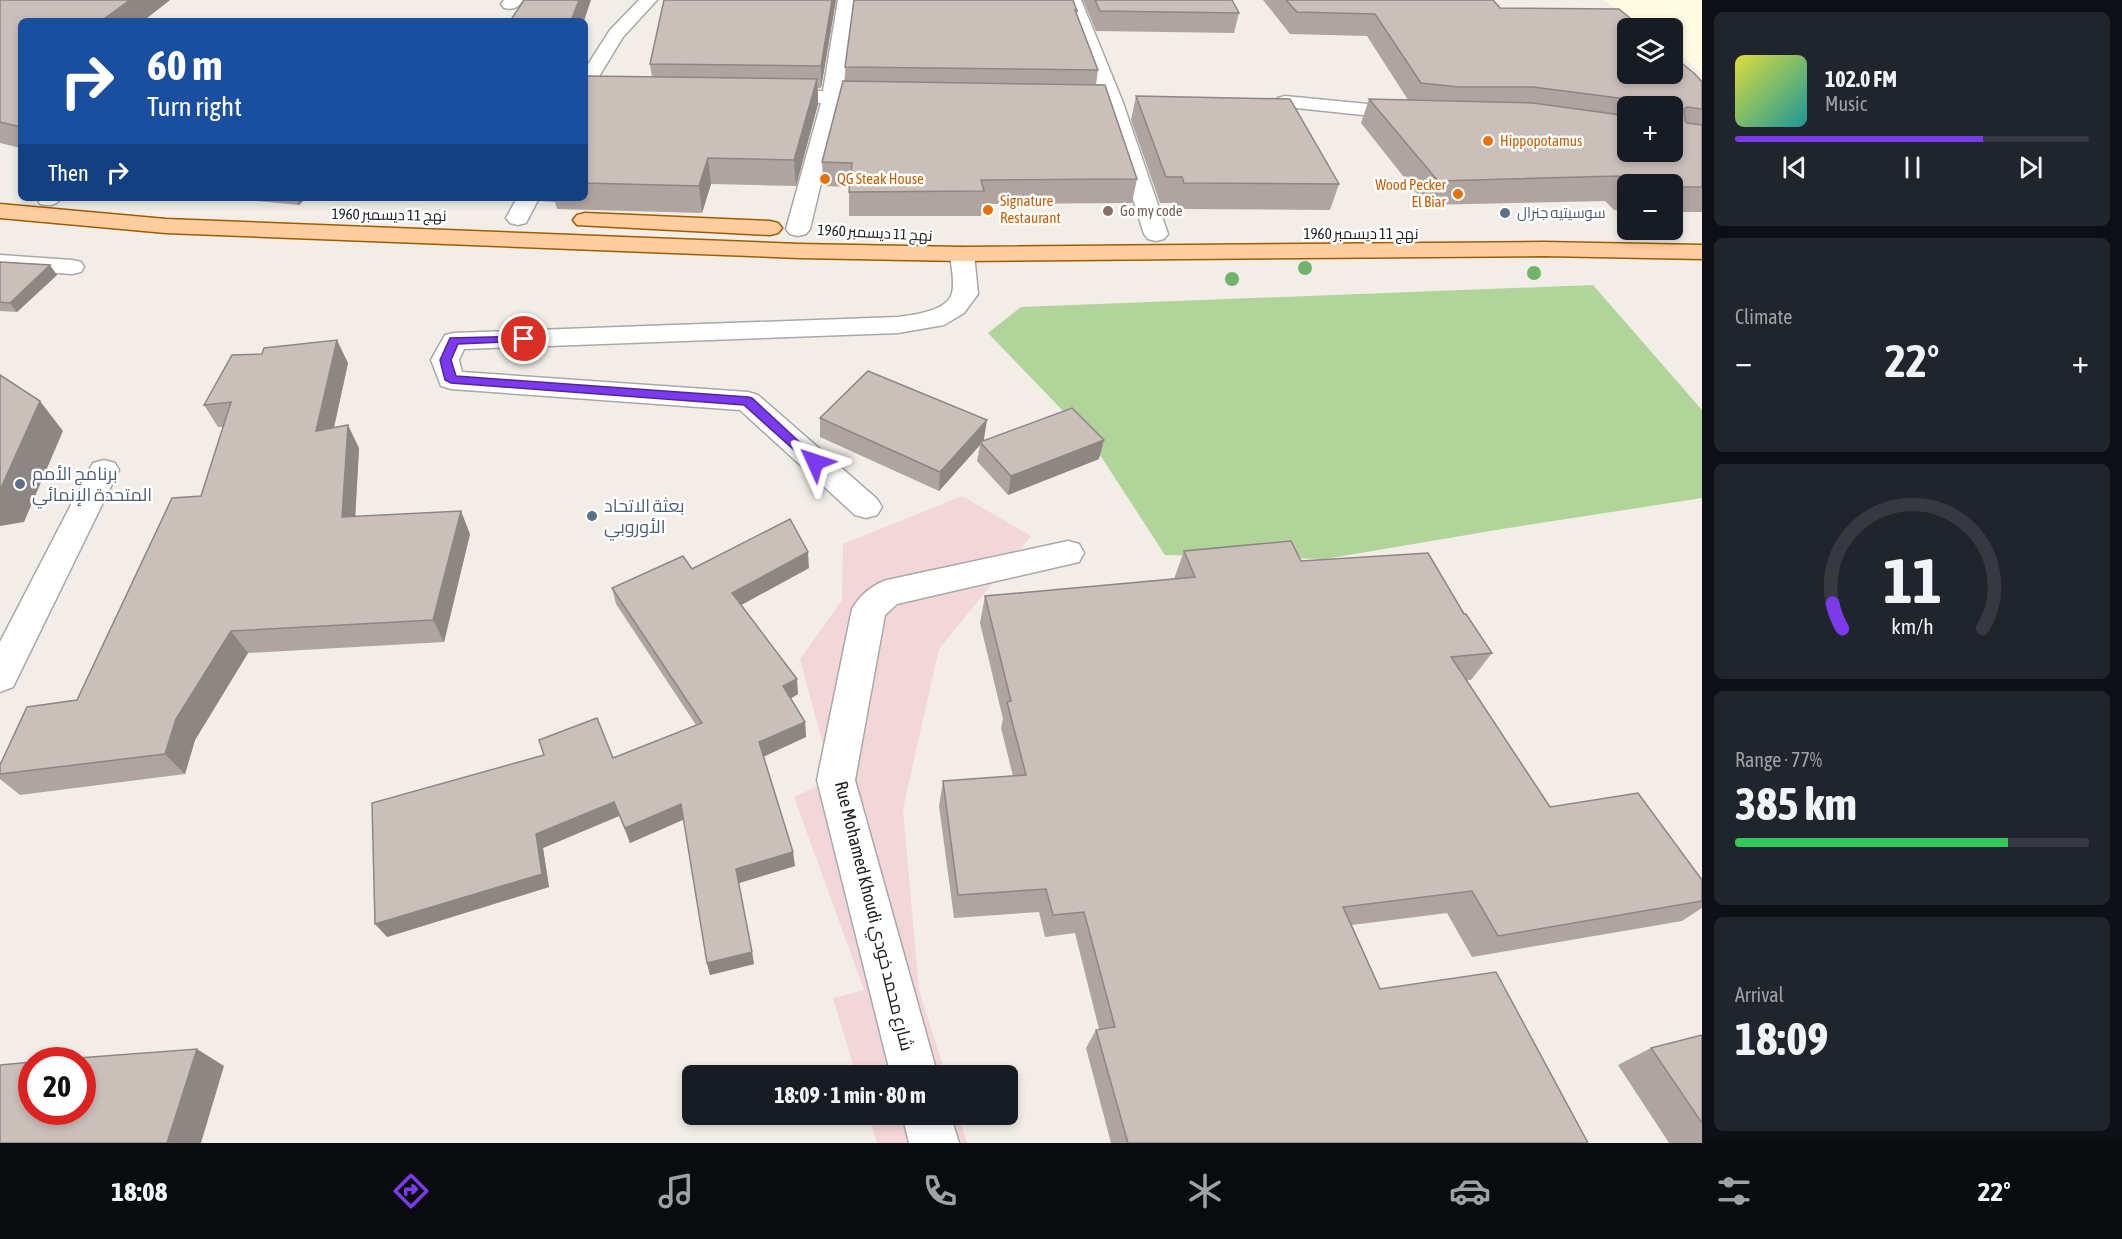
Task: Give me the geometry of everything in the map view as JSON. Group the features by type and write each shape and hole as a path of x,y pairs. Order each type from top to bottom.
{"main road":[{"path":"0,193 18,195"},
{"name":"نهج 11 ديسمبر 1960","path":"79,201 156,208 538,213 943,236 1702,233"},
{"name":"نهج 11 ديسمبر 1960","path":"0,211 166,226 799,251 962,254 1543,249 1702,252"}],"street":[{"path":"589,90 616,34 649,0"},
{"path":"798,229 832,97 846,0"},
{"path":"1073,0 1112,100 1156,234"},
{"path":"750,96 902,98"},
{"path":"1089,100 1112,100"},
{"path":"1285,102 1426,116"},
{"path":"866,507 748,401 451,380 445,360 454,341 786,330 898,325 935,320 955,308 965,294 962,254"},
{"path":"0,262 72,267"},
{"path":"0,677 104,470"},
{"name":"Rue Mohamed Khoudi شارع محمد خودي","path":"912,1065 836,780 869,609 887,594 1068,553"},
{"path":"929,1125 934,1143"}],"shaded area":[{"path":"1603,0 1702,0 1702,74 1683,57 1683,18 1630,18"},
{"path":"962,496 1031,536 939,649 903,809 919,990 943,1065 853,1065 833,998 864,990 794,797 832,779 800,659 842,600 843,544"},
{"path":"871,1125 961,1125 967,1143 877,1143"}],"green space":[{"path":"1593,285 1702,410 1702,498 1325,559 1165,555 1089,438 988,333 1021,307"}],"building":[{"path":"0,0 130,0 105,18 18,18 18,126 0,122"},
{"path":"524,0 579,0 572,18 512,18"},
{"path":"664,0 832,0 821,66 650,64"},
{"path":"854,0 1073,0 1098,70 845,67"},
{"path":"1095,0 1232,0 1239,13 1100,11"},
{"path":"1286,0 1493,0 1500,8 1619,9 1630,18 1617,18 1617,84 1683,84 1683,64 1702,82 1702,109 1687,107 1684,109 1687,123 1702,125 1702,187 1683,187 1683,174 1617,174 1617,176 1438,181 1369,99 1533,103 1617,114 1617,162 1683,162 1683,96 1617,98 1533,87 1459,87 1421,83 1375,14 1297,12"},
{"path":"588,76 817,79 794,160 708,158 699,186 588,183"},
{"path":"843,81 1105,85 1137,179 981,180 984,191 849,192 852,163 822,162"},
{"path":"1136,96 1290,99 1339,184 1184,183 1182,177 1166,177"},
{"path":"0,262 50,265 10,303 0,302"},
{"path":"337,340 316,431 348,425 342,517 461,511 433,620 231,631 176,719 165,754 0,774 0,765 27,707 77,700 172,498 201,496 231,402 204,405 232,355 262,354 264,348"},
{"path":"868,371 987,420 940,472 820,418"},
{"path":"0,375 40,401 0,490"},
{"path":"1072,408 1104,440 1011,476 980,442"},
{"path":"790,519 808,552 732,593 797,679 783,686 805,722 759,742 793,852 736,869 752,952 707,963 681,804 625,828 614,802 536,834 542,874 375,924 372,803 544,755 539,740 597,718 613,758 702,723 612,588 683,556 692,569"},
{"path":"1291,541 1301,561 1428,553 1464,614 1492,653 1451,657 1550,807 1638,793 1702,880 1702,901 1498,936 1472,891 1343,907 1380,989 1496,972 1588,1143 1128,1143 1096,1030 1115,1027 1084,912 1053,915 1046,889 958,895 943,781 1026,775 1007,702 1011,701 985,596 1195,577 1184,551"},
{"path":"1702,1035 1702,1123 1651,1048"},
{"path":"197,1049 167,1143 0,1143 0,1065 18,1063 18,1125 96,1125 96,1057"}],"place":[{"name":"Hippopotamus","path":"1488,141"},
{"name":"QG Steak House","path":"825,179"},
{"name":"Wood Pecker El Biar","path":"1458,194"},
{"name":"Signature Restaurant","path":"988,210"},
{"name":"Go my code","path":"1108,211"},
{"name":"سوسيتيه جنرال","path":"1505,213"},
{"name":"برنامج الأمم المتحدة الإنمائي","path":"20,484"},
{"name":"بعثة الاتحاد الأوروبي","path":"592,516"}],"route":[{"path":"524,339 454,341 445,360 451,380 748,401 815,462"}]}
